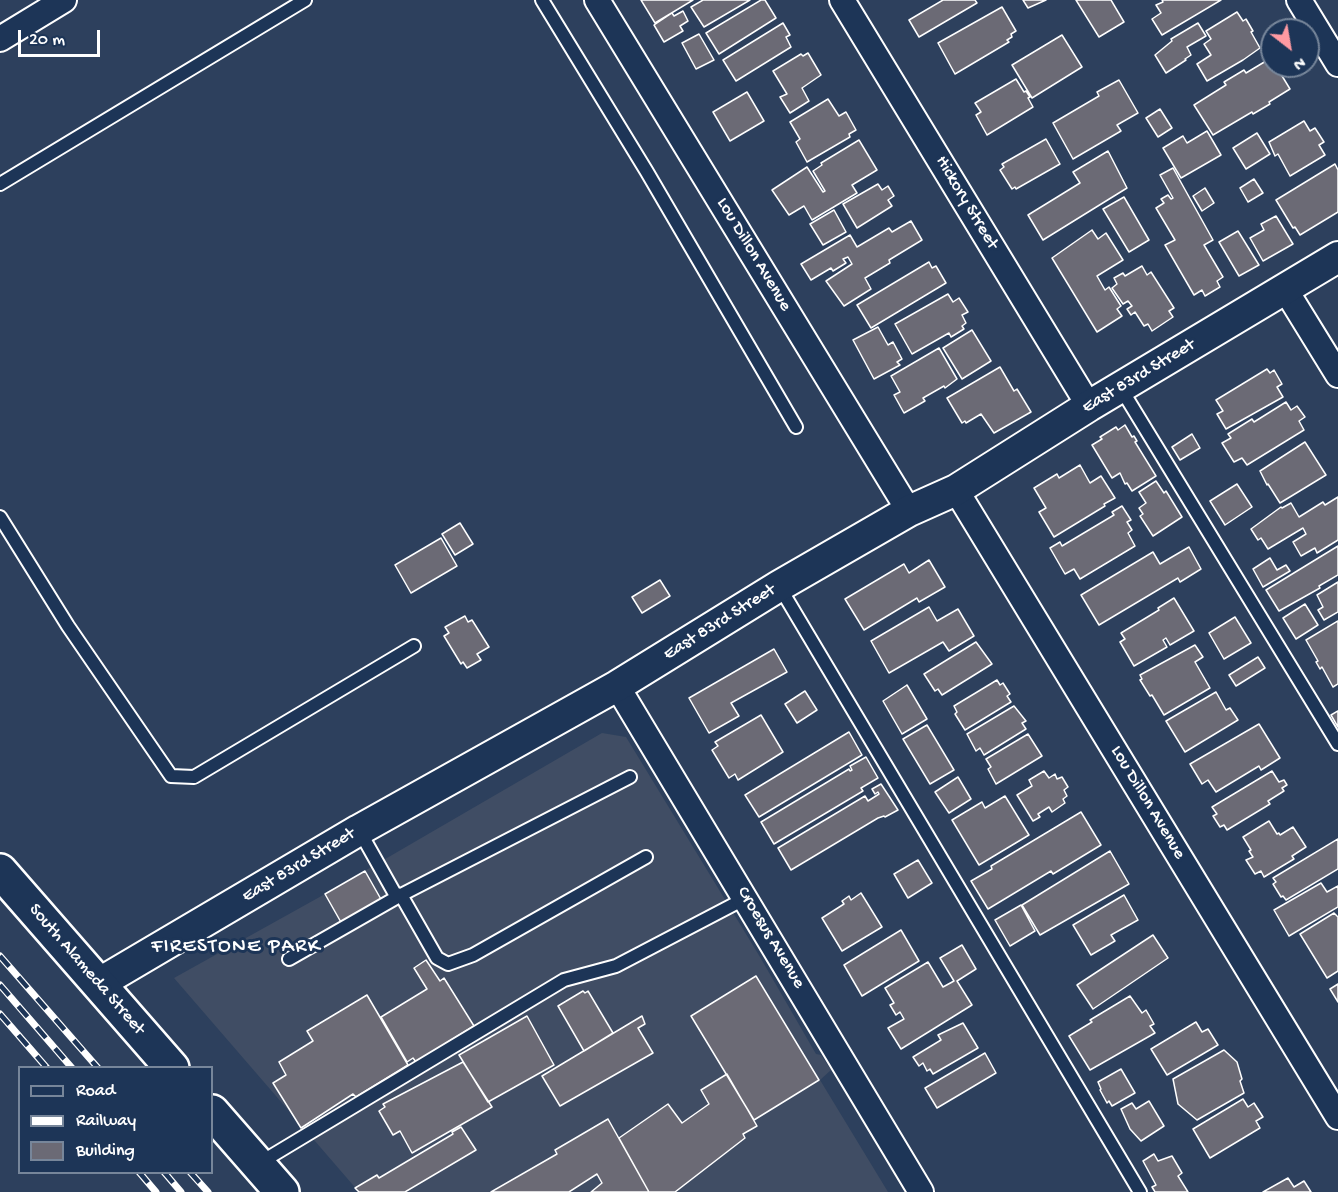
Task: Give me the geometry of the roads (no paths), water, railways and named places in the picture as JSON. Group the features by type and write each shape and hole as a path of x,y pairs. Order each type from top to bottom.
{"main road":[{"name":"South Alameda Street","path":"0,872 170,1066"},
{"path":"213,1113 282,1192"}],"street":[{"path":"0,39 64,0"},
{"name":"Lou Dillon Avenue","path":"597,0 909,511"},
{"name":"Hickory Street","path":"843,0 1089,406"},
{"path":"1299,0 1338,64"},
{"name":"East 83rd Street","path":"98,984 359,830 617,686 779,586 909,511 956,490 1120,387 1338,256"},
{"path":"1285,289 1338,375"},
{"name":"Lou Dillon Avenue","path":"956,490 1338,1116"},
{"name":"Croesus Avenue","path":"617,686 921,1192"}],"lane":[{"path":"0,184 305,0"},
{"path":"542,0 647,172 796,427"},
{"path":"1120,387 1338,744"},
{"path":"0,517 68,626 171,776 194,777 414,646"},
{"path":"779,586 1140,1192"},
{"path":"289,959 401,895 630,777"},
{"path":"359,830 395,894 401,895"},
{"path":"401,895 437,958 448,964 473,955 646,856"},
{"path":"258,1164 564,980 616,966 746,898"}],"railway":[{"path":"0,956 96,1066"},
{"path":"0,985 70,1066"},
{"path":"0,1014 45,1066"},
{"path":"141,1174 156,1192"},
{"path":"166,1174 181,1192"},
{"path":"192,1174 208,1192"}],"district":[{"name":"FIRESTONE PARK","path":"236,948"}]}
